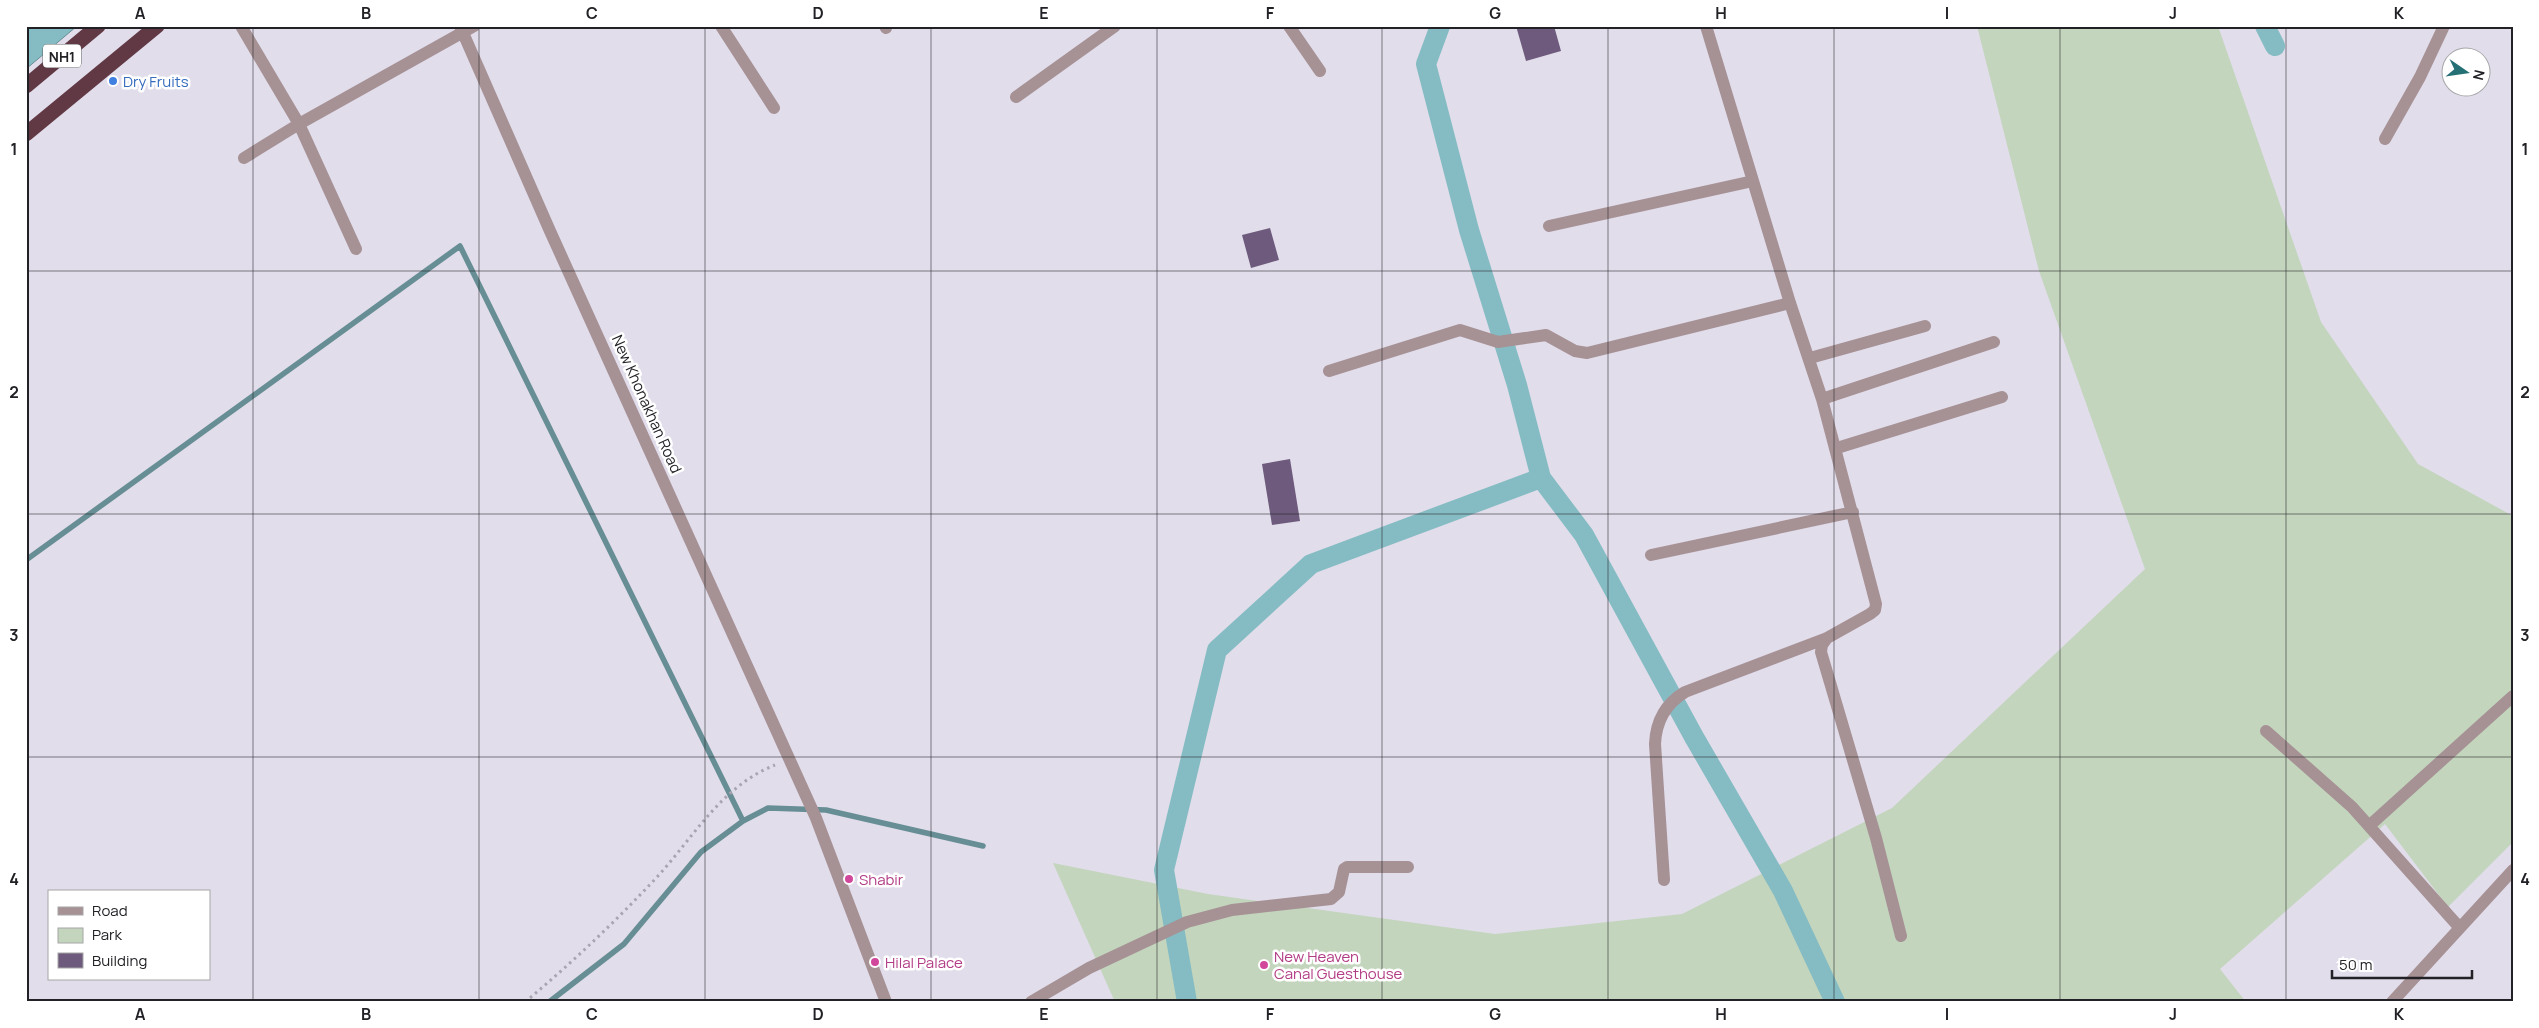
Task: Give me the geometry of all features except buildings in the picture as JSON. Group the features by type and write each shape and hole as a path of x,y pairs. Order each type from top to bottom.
{"highway":[{"name":"NH1","path":"26,86 98,26"},
{"name":"NH1","path":"26,134 157,26"}],"street":[{"path":"241,26 299,124 356,249"},
{"path":"244,158 461,30 474,26"},
{"path":"720,26 774,108"},
{"path":"1016,97 1115,26"},
{"path":"1289,26 1320,71"},
{"path":"1664,880 1655,744 1655,730 1662,713 1678,696 1827,638 1870,614 1875,610 1876,604 1836,448 1810,358 1790,303 1706,26"},
{"path":"2385,139 2416,84 2444,26"},
{"name":"New Khonakhan Road","path":"461,30 789,760 806,794 886,1002"},
{"path":"1549,226 1753,181"},
{"path":"1328,371 1450,332 1467,331 1498,342 1546,335 1576,351 1587,354 1790,303"},
{"path":"1810,358 1925,326"},
{"path":"1822,399 1994,342"},
{"path":"1836,448 2002,397"},
{"path":"1651,555 1853,512"},
{"path":"1827,638 1822,645 1821,652 1876,838 1901,936"},
{"path":"2369,826 2513,696"},
{"path":"2266,731 2352,807 2459,927"},
{"path":"1031,1002 1088,968 1187,922 1232,910 1331,899 1339,892 1346,867 1408,867"},
{"path":"2392,1002 2513,870"}],"path":[{"path":"525,1002 594,942 659,874 714,807 756,773 789,760"}],"green space":[{"path":"1977,26 2218,26 2321,322 2418,464 2513,516 2513,842 2448,907 2385,824 2220,969 2246,1002 1115,1002 1053,863 1208,894 1495,934 1682,914 1892,808 2145,569 2039,271"}],"water":[{"path":"26,26 77,26 26,69"}],"waterway":[{"path":"1440,26 1426,64 1469,230 1517,385 1541,478 1584,535 1694,737 1783,891 1835,1002"},
{"path":"2265,26 2275,46"},
{"path":"26,560 460,246 743,821"},
{"path":"1187,1002 1164,870 1217,650 1311,564 1541,478"},
{"path":"549,1002 624,944 701,852 743,821 768,808 826,810 983,846"}],"place":[{"name":"Dry Fruits","path":"113,81"},
{"name":"Shabir","path":"849,879"},
{"name":"Hilal Palace","path":"875,962"},
{"name":"New Heaven Canal Guesthouse","path":"1264,965"}]}
